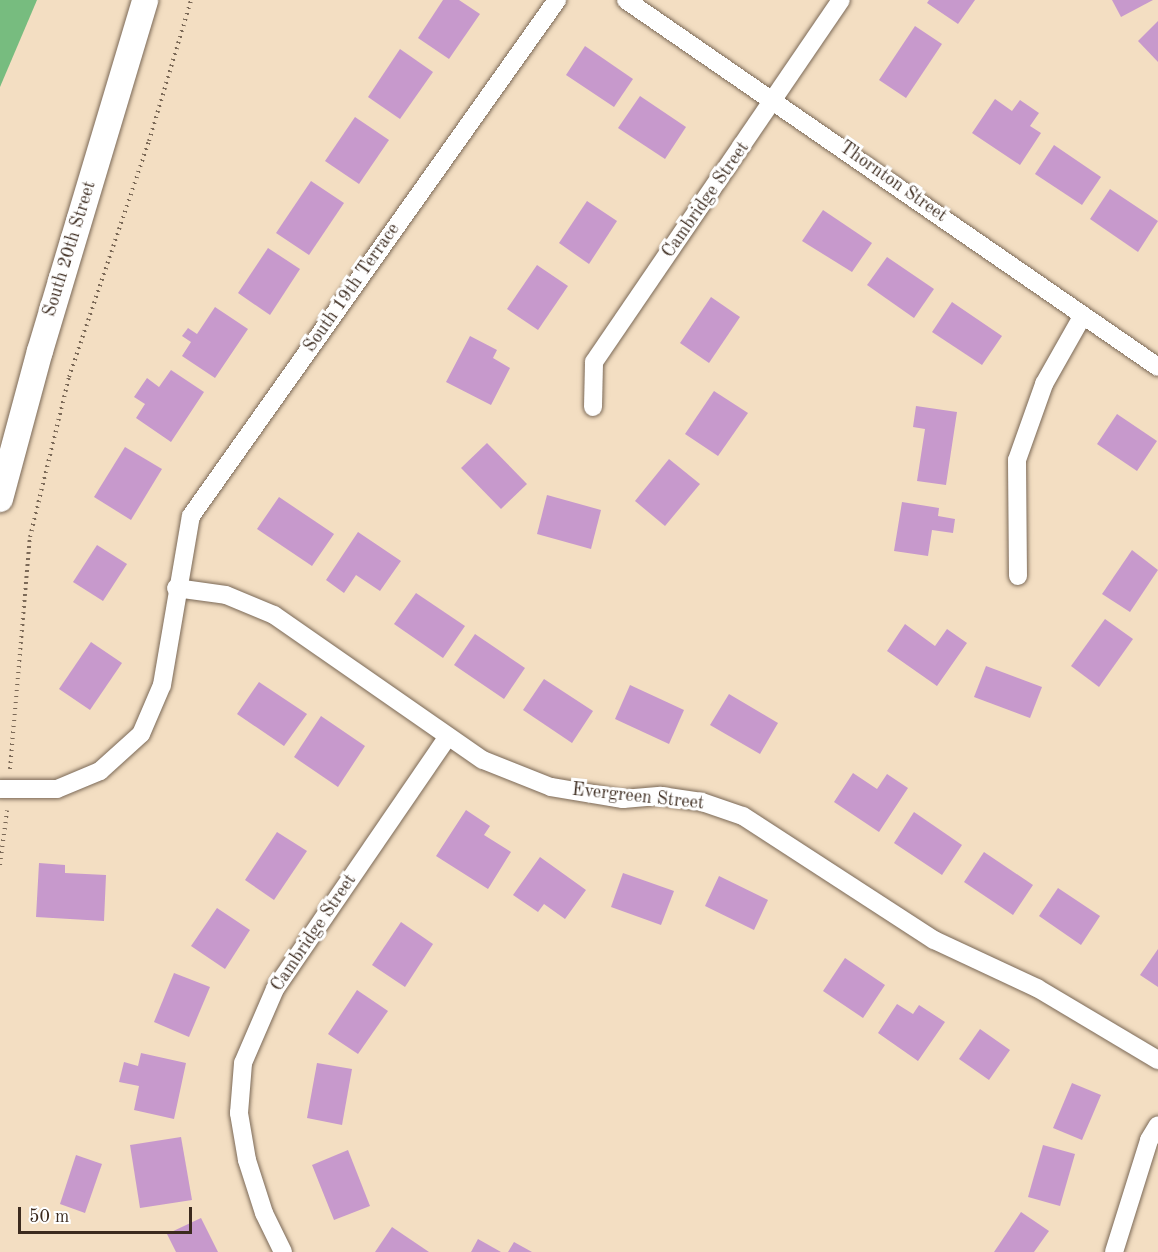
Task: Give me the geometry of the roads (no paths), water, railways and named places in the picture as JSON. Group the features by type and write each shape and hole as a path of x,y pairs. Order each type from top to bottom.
{"main road":[{"name":"South 20th Street","path":"0,499 39,351 145,0"}],"street":[{"name":"South 19th Terrace","path":"4,790 57,789 100,771 141,734 162,685 176,588 191,516 557,0"},
{"name":"Thornton Street","path":"626,0 776,100 1158,368"},
{"name":"Cambridge Street","path":"593,407 594,362 776,100 841,0"},
{"path":"1018,576 1017,460 1044,384 1083,315"},
{"name":"Evergreen Street","path":"176,588 226,595 274,615 483,760 551,787 622,799 661,796 702,802 743,816 934,940 1037,988 1158,1060"},
{"name":"Cambridge Street","path":"283,1252 264,1214 247,1160 239,1113 243,1063 275,989 448,736"},
{"path":"1114,1252 1149,1140 1158,1125"}]}
